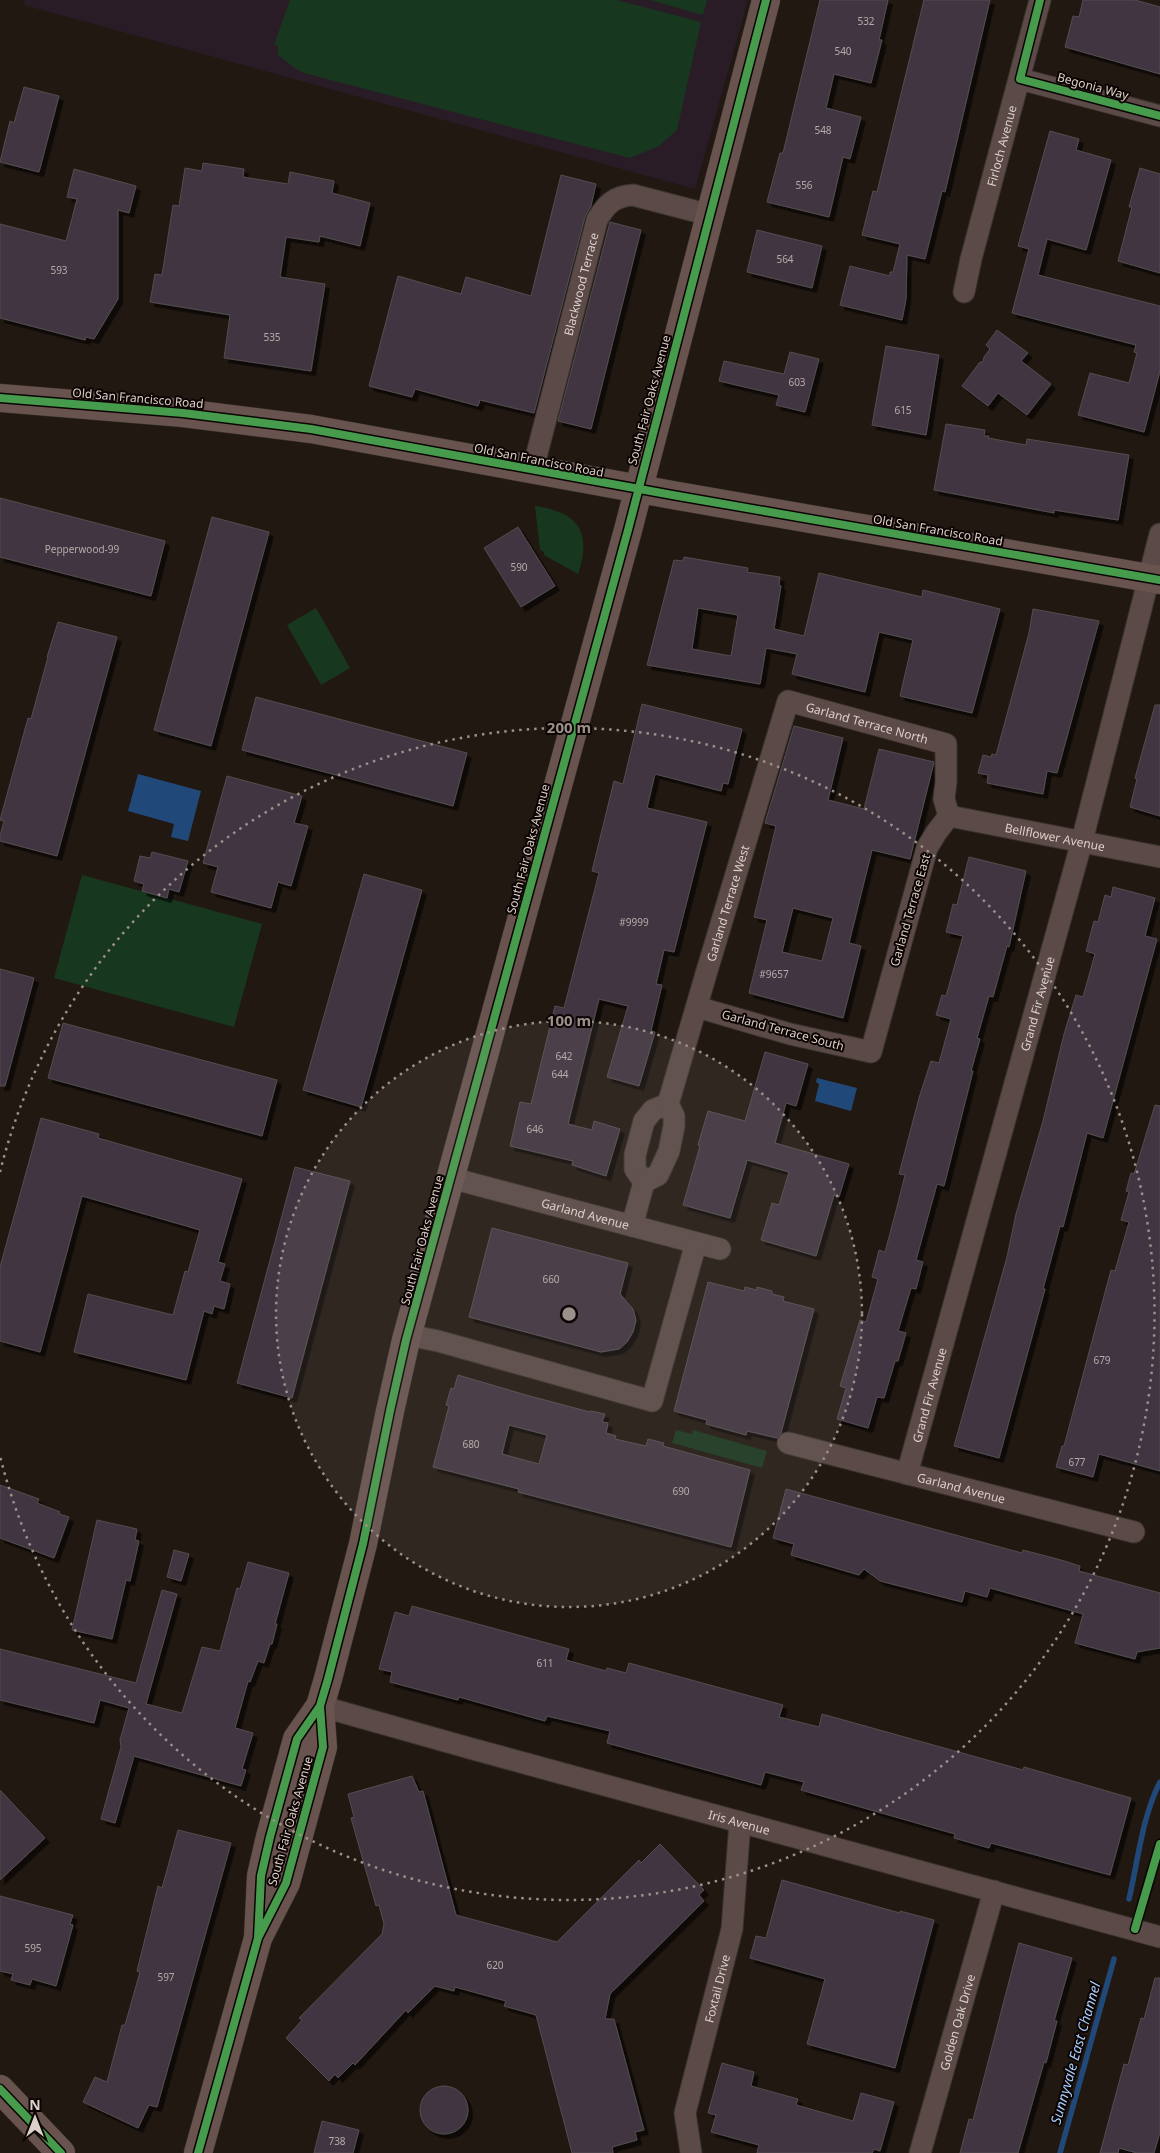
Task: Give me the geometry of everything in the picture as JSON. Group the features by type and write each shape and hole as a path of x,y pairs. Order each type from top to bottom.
{"main road":[{"name":"South Fair Oaks Avenue","path":"198,2153 258,1938 286,1883 323,1747 320,1706 363,1544 390,1411 408,1336 638,489 766,0"},
{"name":"Old San Francisco Road","path":"0,398 108,406 283,425 1155,579"},
{"path":"0,2089 61,2153"}],"street":[{"name":"Firloch Avenue","path":"964,292 970,259 1040,0"},
{"name":"Begonia Way","path":"1020,78 1160,116"},
{"name":"Blackwood Terrace","path":"534,469 597,220 604,209 612,201 624,196 633,195 710,215"},
{"name":"Grand Fir Avenue","path":"907,1474 1155,579 1160,534"},
{"name":"Garland Terrace North","path":"788,702 946,744 944,799 950,816"},
{"name":"Garland Terrace West","path":"668,1104 788,702"},
{"name":"Bellflower Avenue","path":"950,816 1160,857"},
{"name":"Garland Terrace East","path":"871,1052 928,848 936,833 950,816"},
{"name":"Garland Terrace South","path":"697,1007 790,1034 871,1052"},
{"path":"632,1226 644,1182 658,1175 669,1150 674,1116 668,1104 653,1110 644,1121 635,1155 635,1169 644,1182"},
{"name":"Garland Avenue","path":"451,1178 720,1249"},
{"path":"408,1336 438,1341 652,1401 696,1242"},
{"name":"Garland Avenue","path":"788,1443 1134,1532"},
{"name":"Iris Avenue","path":"320,1706 1160,1937"},
{"name":"Foxtail Drive","path":"691,2153 685,2113 732,1929 740,1822"},
{"name":"Golden Oak Drive","path":"920,2153 994,1891"}],"shaded area":[{"path":"25,0 748,0 695,189 24,5"}],"green space":[{"path":"290,0 617,0 701,22 677,130 659,146 630,158 304,73 278,55 278,46 274,45"},
{"path":"650,0 707,0 703,15"},
{"path":"535,506 562,513 572,519 578,527 582,536 583,547 578,574 544,555 544,552 540,550"},
{"path":"316,608 350,668 321,685 287,625"},
{"path":"82,875 262,924 234,1027 54,978"},
{"path":"676,1430 692,1434 693,1430 767,1451 762,1468 672,1443"}],"water":[{"path":"138,774 201,791 188,841 171,837 174,824 128,811"},
{"path":"817,1078 857,1088 851,1111 815,1101 819,1084 816,1082"}],"building":[{"path":"820,0 888,0 879,40 882,40 871,83 834,74 826,108 861,117 850,159 843,157 829,217 767,202 780,153 783,153"},
{"path":"924,0 990,0 945,192 942,191 925,259 907,255 906,299 902,320 840,305 850,266 890,276 890,272 893,272 900,244 862,235 873,191 877,192"},
{"path":"1083,0 1135,0 1160,7 1160,74 1065,47 1073,16 1079,17"},
{"path":"24,87 59,96 39,172 0,162 10,121 14,123"},
{"path":"1050,131 1079,139 1076,150 1111,160 1086,250 1047,239 1038,275 1160,306 1160,371 1144,432 1078,415 1090,373 1129,383 1137,353 1134,352 1136,345 1012,313 1029,249 1018,246"},
{"path":"203,163 244,169 243,177 288,184 290,172 334,181 332,193 370,203 360,246 320,236 319,242 286,237 280,277 325,284 311,371 224,358 230,315 150,302 155,274 162,275 173,205 179,206 185,168 202,171"},
{"path":"1140,168 1160,174 1160,273 1118,261 1132,207 1129,207"},
{"path":"74,169 136,186 129,213 118,210 118,299 94,339 86,337 85,340 0,318 0,224 66,241 77,199 67,197"},
{"path":"561,175 596,184 591,206 585,217 534,413 480,400 478,406 415,389 412,397 369,386 398,276 461,294 466,277 531,296"},
{"path":"610,222 641,230 591,429 558,421"},
{"path":"757,230 822,246 812,288 747,272"},
{"path":"997,330 1028,353 1021,361 1051,384 1027,415 998,393 988,406 962,386 980,362 983,362 990,349 986,345"},
{"path":"886,346 939,355 926,435 872,425"},
{"path":"790,352 819,359 805,412 776,405 779,395 719,381 724,361 784,374"},
{"path":"946,424 985,430 984,436 989,436 988,438 1026,445 1027,439 1129,455 1118,520 1054,510 1054,513 934,490"},
{"path":"0,498 165,541 151,596 0,557"},
{"path":"212,517 269,532 211,746 154,730"},
{"path":"518,527 555,586 521,607 484,548"},
{"path":"684,557 748,568 747,572 780,577 779,585 781,586 774,629 804,636 819,573 922,597 923,590 1000,609 972,713 900,696 913,640 879,632 865,692 792,674 797,654 766,648 760,684 647,665 674,560 683,561","holes":["698,608 738,615 731,656 692,649"]},
{"path":"1033,609 1099,621 1057,773 1047,771 1043,794 987,783 988,775 978,773 983,755 991,757 992,754 996,755 1029,633"},
{"path":"58,622 117,637 57,856 0,841 4,821 0,820 28,718 31,719"},
{"path":"256,697 467,753 453,806 242,750"},
{"path":"642,704 742,729 728,784 723,783 721,791 655,774 647,808 707,822 674,952 664,950 656,984 662,985 651,1031 655,1032 639,1086 607,1077 628,1006 599,999 568,1124 592,1130 594,1121 620,1129 606,1176 572,1165 573,1161 510,1146 520,1102 531,1104 555,1006 564,1008 599,873 592,871 614,781 623,784"},
{"path":"1155,705 1160,705 1160,816 1130,807 1137,779 1135,778"},
{"path":"794,726 843,738 828,800 864,809 879,749 934,762 910,859 872,850 849,943 861,946 843,1018 749,993 767,920 754,917 776,826 765,823","holes":["793,908 833,918 822,961 782,952"]},
{"path":"227,776 302,796 294,823 308,826 291,886 278,882 271,908 211,892 218,867 203,863"},
{"path":"152,852 188,861 179,892 169,889 167,898 142,891 144,884 134,881 140,856 150,858"},
{"path":"969,857 1026,871 1009,947 1007,946 993,997 989,996 977,1038 980,1039 971,1071 973,1071 944,1186 937,1184 916,1260 923,1262 916,1289 911,1288 898,1331 906,1333 884,1398 877,1397 868,1428 837,1419 846,1388 840,1386 860,1320 866,1322 878,1279 872,1277 879,1250 885,1252 897,1207 905,1175 899,1174 919,1098 931,1061 939,1063 951,1019 936,1015 942,995 946,996 963,936 946,932 953,904 957,905"},
{"path":"364,874 422,890 361,1107 303,1090"},
{"path":"1113,887 1155,898 1145,936 1157,939 1103,1138 1087,1133 1063,1227 1060,1226 1043,1289 1045,1289 999,1458 954,1446 1007,1257 1016,1214 1043,1121 1064,1034 1076,995 1083,997 1095,954 1086,951 1094,921 1098,922 1105,895 1111,897"},
{"path":"0,969 34,978 5,1086 0,1086"},
{"path":"63,1023 277,1080 262,1136 48,1078"},
{"path":"765,1052 808,1064 796,1106 786,1103 775,1143 849,1164 839,1197 834,1195 816,1256 761,1240 772,1203 779,1205 789,1172 747,1160 730,1218 683,1205 708,1111 745,1121"},
{"path":"1155,1105 1160,1106 1160,1471 1099,1454 1093,1477 1056,1467 1062,1446 1064,1446 1111,1270 1115,1271 1129,1222 1121,1220 1129,1192 1126,1191 1131,1173 1134,1174"},
{"path":"41,1118 99,1134 98,1138 242,1179 218,1262 225,1264 220,1281 230,1284 224,1309 214,1306 212,1314 204,1311 186,1380 74,1352 88,1294 173,1315 185,1271 188,1272 200,1230 82,1196 40,1352 0,1341 0,1267"},
{"path":"295,1167 350,1181 292,1398 237,1383"},
{"path":"492,1228 628,1263 620,1294 633,1309 636,1320 633,1332 627,1342 619,1349 601,1352 469,1317"},
{"path":"708,1282 744,1291 745,1287 757,1290 757,1287 784,1297 783,1301 814,1309 781,1433 777,1438 747,1431 746,1435 706,1424 707,1420 674,1411"},
{"path":"458,1375 590,1412 605,1414 602,1422 608,1423 606,1433 616,1436 615,1439 646,1446 648,1439 664,1443 663,1446 750,1470 731,1547 518,1492 519,1489 433,1467 449,1406 446,1405 451,1388 454,1389","holes":["509,1425 547,1435 539,1464 502,1454"]},
{"path":"0,1485 39,1499 37,1503 69,1517 54,1558 0,1538"},
{"path":"786,1489 1022,1553 1023,1550 1061,1560 1080,1566 1079,1571 1160,1593 1160,1648 1137,1652 1135,1659 1075,1643 1083,1614 990,1588 987,1597 965,1591 962,1602 880,1581 864,1569 859,1575 791,1555 794,1544 773,1538"},
{"path":"97,1520 137,1529 135,1540 139,1541 130,1581 126,1580 112,1639 72,1630"},
{"path":"174,1550 189,1554 181,1581 167,1577"},
{"path":"248,1562 289,1573 275,1624 277,1624 272,1644 270,1644 264,1663 258,1661 250,1682 248,1681 235,1728 253,1733 242,1769 246,1770 241,1786 134,1756 115,1823 101,1819 121,1747 120,1740 129,1708 100,1700 94,1723 0,1700 0,1649 136,1683 162,1590 177,1594 146,1704 182,1713 202,1647 220,1651 237,1588 240,1589"},
{"path":"412,1606 569,1649 566,1660 606,1671 607,1668 626,1673 629,1663 783,1705 779,1717 819,1727 822,1714 1023,1770 1024,1767 1131,1798 1110,1875 991,1843 989,1848 954,1838 955,1834 801,1790 804,1782 765,1772 761,1785 607,1743 610,1731 547,1716 545,1721 459,1697 458,1700 390,1682 392,1672 379,1669 395,1612 409,1616"},
{"path":"412,1776 419,1792 423,1791 456,1915 557,1942 639,1860 641,1863 660,1844 704,1890 699,1895 704,1901 610,1994 605,2019 614,2019 644,2130 635,2132 637,2140 612,2147 613,2153 572,2153 536,2015 504,2006 506,2001 455,1987 454,1991 435,1986 408,2013 406,2010 355,2065 353,2063 338,2078 335,2074 329,2081 286,2038 302,2020 299,2018 382,1934 384,1924 379,1905 376,1906 351,1818 354,1817 348,1794"},
{"path":"0,1790 45,1838 0,1880"},
{"path":"178,1830 231,1843 157,2107 149,2105 138,2128 83,2102 95,2077 107,2082 122,2025 125,2025 140,1972 137,1971 158,1886 162,1888"},
{"path":"782,1880 900,1913 900,1911 934,1920 895,2068 807,2044 825,1979 750,1958 756,1936 766,1938"},
{"path":"0,1896 73,1915 70,1924 73,1925 56,1986 32,1979 30,1985 11,1980 13,1974 0,1971"},
{"path":"1019,1943 1072,1958 1054,2021 1057,2021 1046,2063 1044,2062 1018,2153 960,2153 969,2119 973,2120"},
{"path":"1155,1978 1160,1978 1160,2132 1154,2153 1137,2153 1119,2148 1118,2153 1100,2153 1124,2064 1128,2065 1141,2018 1144,2019"},
{"path":"722,2063 754,2072 751,2086 798,2099 796,2105 853,2121 861,2093 894,2102 880,2151 874,2149 872,2153 757,2153 759,2145 711,2132 716,2115 708,2113"},
{"path":"444,2086 453,2088 461,2093 466,2101 468,2110 466,2119 461,2127 453,2132 444,2134 435,2132 427,2127 422,2119 420,2110 422,2101 427,2093 435,2088"},
{"path":"322,2121 359,2130 353,2153 314,2153"}],"waterway":[{"name":"Sunnyvale East Channel","path":"1129,1899 1141,1839 1149,1810 1160,1782"},
{"name":"Sunnyvale East Channel","path":"1060,2153 1114,1959"}],"cycle path":[{"path":"258,1938 261,1876 270,1837 297,1739 320,1706 328,1679 363,1544 406,1340 628,530 766,0"},
{"path":"1040,0 1020,79 1160,116"},
{"path":"0,398 183,413 311,429 678,496 1160,580"},
{"path":"198,2153 258,1938 286,1883 323,1747 320,1706"},
{"path":"1135,1929 1160,1844"},
{"path":"0,2089 61,2153"}]}
